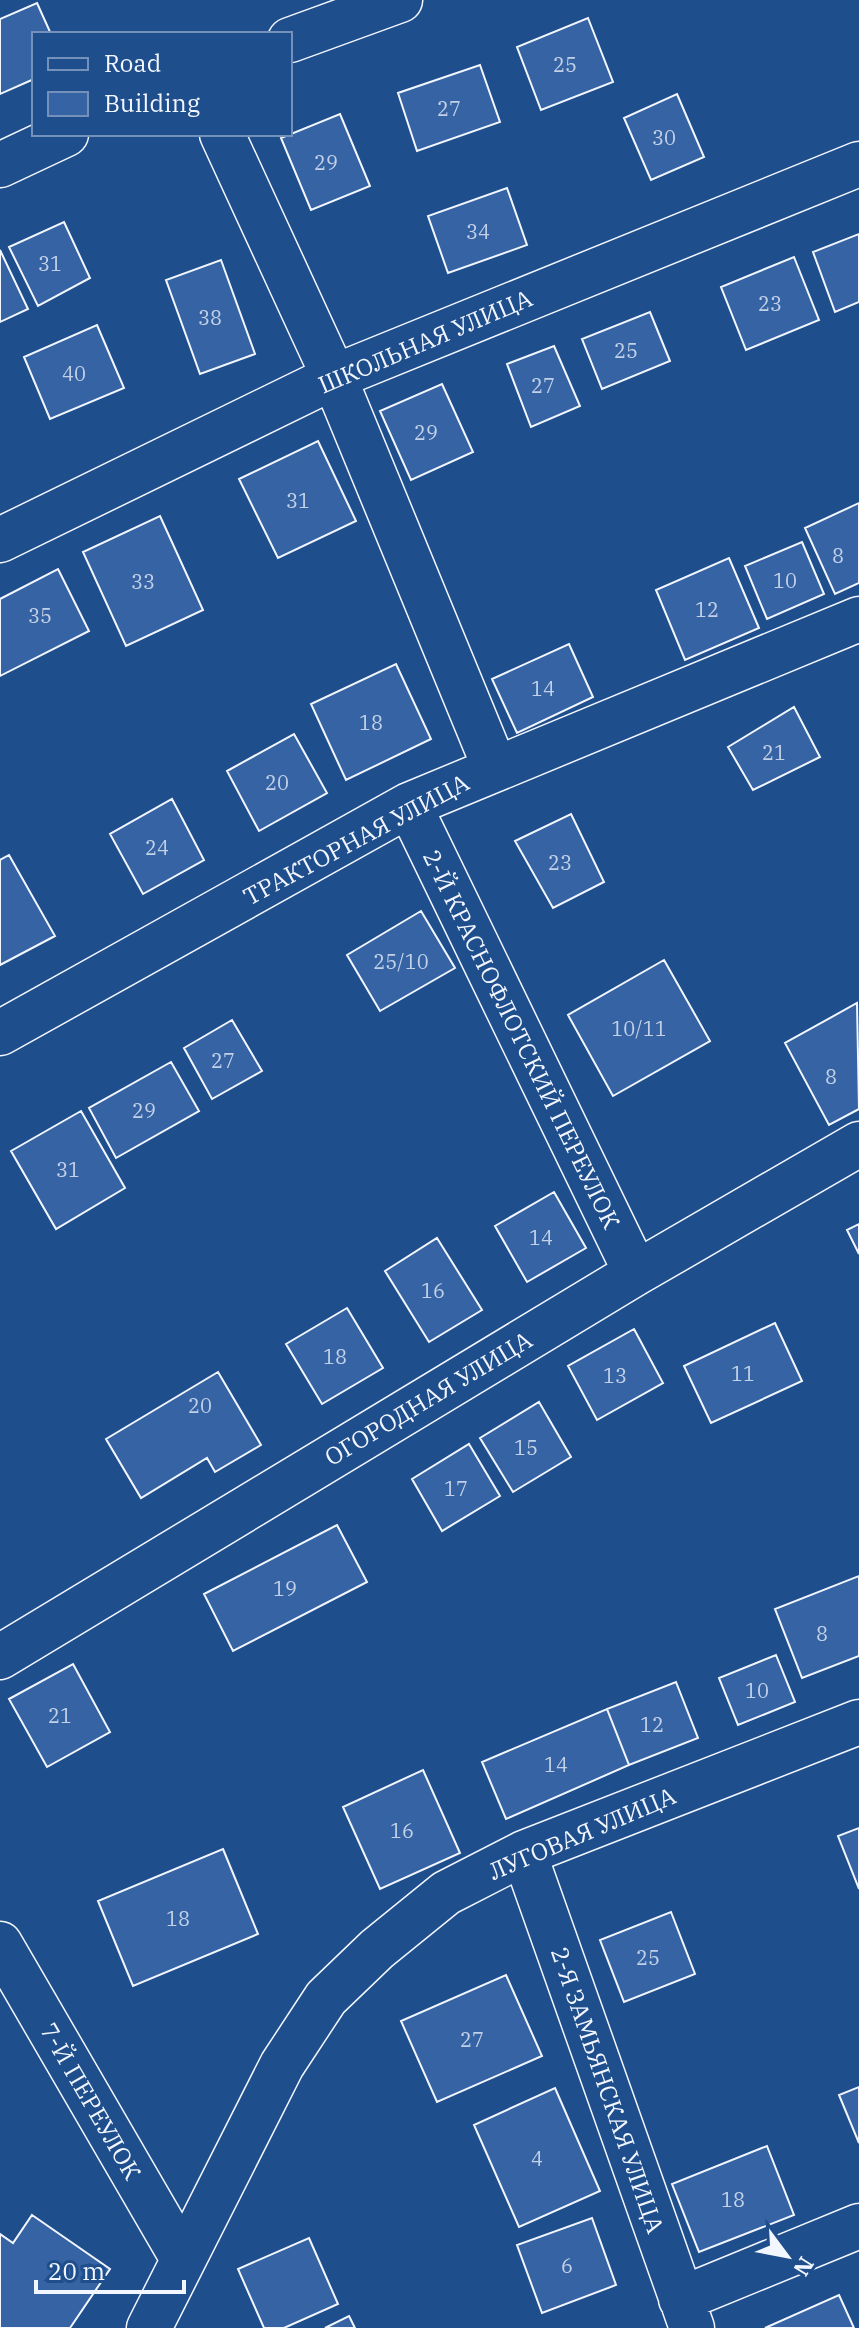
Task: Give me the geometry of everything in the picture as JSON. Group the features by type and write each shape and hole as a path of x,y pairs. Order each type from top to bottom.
{"street":[{"path":"292,39 400,0"},
{"path":"0,165 62,136"},
{"path":"223,136 334,377 495,768"},
{"name":"ШКОЛЬНАЯ УЛИЦА","path":"0,540 334,377 859,164"},
{"name":"ТРАКТОРНАЯ УЛИЦА","path":"0,1033 409,805 859,619"},
{"name":"2-Й КРАСНОФЛОТСКИЙ ПЕРЕУЛОК","path":"409,805 636,1273"},
{"name":"ОГОРОДНАЯ УЛИЦА","path":"0,1657 636,1273 859,1144"},
{"name":"ЛУГОВАЯ УЛИЦА","path":"149,2328 282,2065 326,1998 377,1949 446,1893 524,1853 859,1722"},
{"name":"2-Я ЗАМЬЯНСКАЯ УЛИЦА","path":"524,1853 687,2314"},
{"name":"7-Й ПЕРЕУЛОК","path":"0,1944 183,2259"},
{"path":"687,2314 859,2226"}],"building":[{"path":"37,3 50,32 32,32 32,80 0,94 0,19"},
{"path":"588,18 613,82 541,110 517,47"},
{"path":"480,65 500,122 417,151 398,93"},
{"path":"677,94 704,157 651,180 624,118"},
{"path":"340,114 370,186 311,210 281,138"},
{"path":"507,188 527,245 448,273 428,216"},
{"path":"64,222 90,278 38,306 9,247"},
{"path":"859,234 859,302 835,312 813,252"},
{"path":"0,250 28,309 0,322"},
{"path":"794,257 819,320 746,350 721,287"},
{"path":"221,260 255,354 200,374 166,280"},
{"path":"650,312 670,361 602,389 582,339"},
{"path":"97,325 124,388 50,419 24,357"},
{"path":"554,346 580,406 531,427 507,364"},
{"path":"442,384 473,452 411,480 380,411"},
{"path":"318,441 356,521 278,558 239,479"},
{"path":"859,503 859,583 835,594 805,528"},
{"path":"160,516 203,610 126,646 83,552"},
{"path":"802,542 824,594 767,619 745,566"},
{"path":"729,558 759,628 685,660 656,590"},
{"path":"58,569 89,631 0,676 0,599"},
{"path":"569,644 593,697 517,733 492,679"},
{"path":"396,664 431,739 346,780 311,704"},
{"path":"794,707 820,757 753,790 728,747"},
{"path":"294,734 327,793 259,831 227,771"},
{"path":"172,799 204,860 143,894 110,834"},
{"path":"571,814 604,882 553,908 515,841"},
{"path":"9,855 55,936 0,965 0,860"},
{"path":"421,911 455,968 380,1011 347,955"},
{"path":"664,960 710,1041 613,1096 568,1015"},
{"path":"857,1003 859,1109 829,1125 785,1043"},
{"path":"232,1020 262,1071 212,1099 184,1048"},
{"path":"171,1062 199,1111 116,1158 89,1108"},
{"path":"81,1111 125,1188 56,1229 11,1151"},
{"path":"554,1192 586,1248 527,1282 495,1226"},
{"path":"859,1224 859,1254 847,1230"},
{"path":"437,1238 482,1310 429,1342 385,1271"},
{"path":"347,1308 383,1368 322,1404 286,1344"},
{"path":"775,1323 802,1381 711,1423 684,1366"},
{"path":"634,1329 663,1383 597,1420 568,1366"},
{"path":"218,1372 261,1445 215,1472 207,1458 141,1498 106,1439"},
{"path":"539,1402 571,1457 513,1492 480,1438"},
{"path":"469,1444 500,1496 442,1531 412,1479"},
{"path":"337,1525 367,1582 233,1651 204,1594"},
{"path":"859,1576 859,1656 802,1678 775,1609"},
{"path":"776,1655 795,1702 738,1725 719,1678"},
{"path":"73,1664 110,1732 47,1767 9,1699"},
{"path":"676,1682 698,1738 629,1765 607,1709"},
{"path":"607,1709 629,1765 506,1819 482,1762"},
{"path":"423,1770 460,1853 380,1889 343,1807"},
{"path":"859,1828 859,1889 838,1836"},
{"path":"223,1849 258,1934 133,1986 98,1901"},
{"path":"671,1912 695,1974 624,2002 600,1940"},
{"path":"506,1975 542,2056 437,2102 401,2021"},
{"path":"859,2087 859,2143 839,2095"},
{"path":"555,2088 600,2191 519,2227 474,2125"},
{"path":"767,2146 794,2215 699,2252 672,2184"},
{"path":"32,2215 110,2269 70,2328 0,2328 0,2234 13,2243"},
{"path":"592,2218 616,2285 542,2313 517,2245"},
{"path":"309,2238 338,2304 284,2328 264,2328 238,2269"},
{"path":"839,2295 854,2328 765,2328"},
{"path":"349,2316 355,2328 325,2328"}]}
